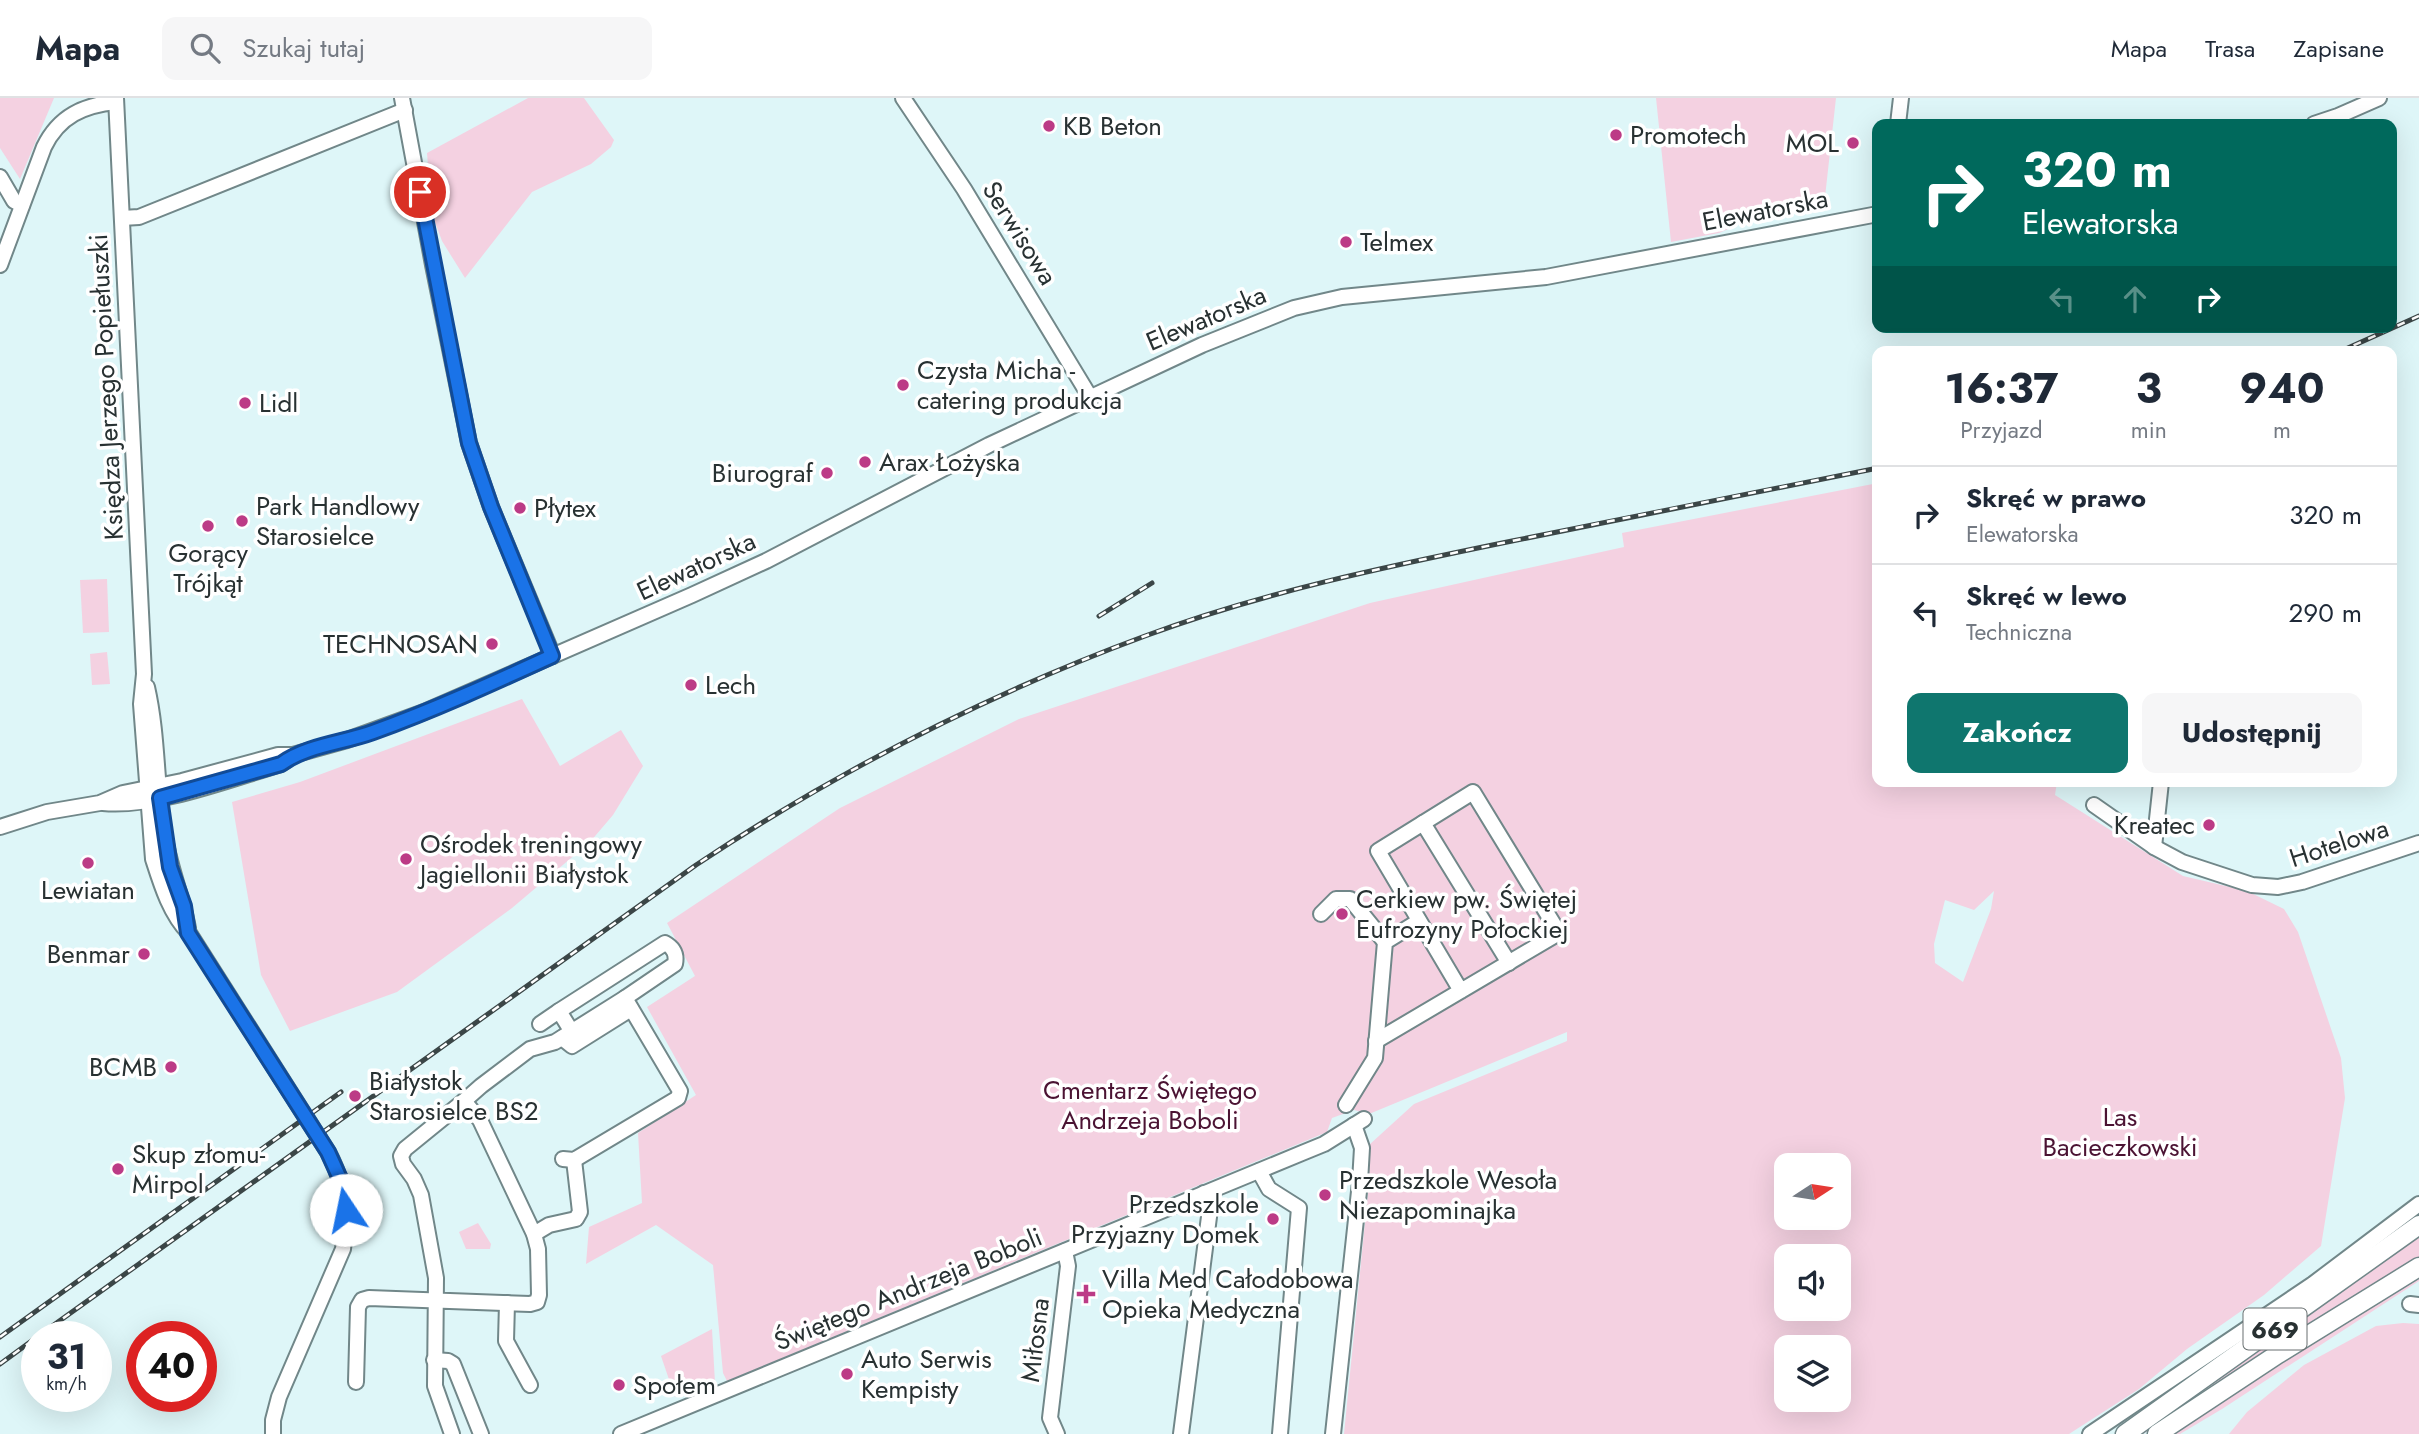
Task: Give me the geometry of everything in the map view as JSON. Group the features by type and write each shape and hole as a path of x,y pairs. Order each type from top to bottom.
{"main road":[{"name":"669","path":"2125,1434 2419,1225"},
{"name":"669","path":"2157,1434 2419,1266"}],"street":[{"name":"Serwisowa","path":"904,98 964,189 1090,397"},
{"path":"1899,119 1901,98"},
{"path":"2326,119 2379,98"},
{"path":"0,265 44,147 56,127 85,107 116,100"},
{"name":"Księdza Jerzego Popiełuszki","path":"116,100 144,674 141,704 153,793 170,867 184,906 188,933 328,1152 336,1167 344,1197 346,1228 343,1249 279,1397 273,1420 273,1434"},
{"path":"122,219 139,218 403,104 469,443 491,507 552,656"},
{"path":"0,177 14,201 22,205"},
{"name":"Elewatorska","path":"0,827 47,813 100,803 122,793 153,793 281,764 293,755 370,733 414,716 743,572 958,460 1253,322 1294,308 1334,298 1546,277 1872,215"},
{"path":"2154,847 2160,787"},
{"path":"1376,1041 1509,963 1559,933 1473,792 1378,851 1461,991"},
{"name":"Hotelowa","path":"2094,805 2154,847 2182,862 2252,885 2278,887 2302,882 2419,843"},
{"path":"1423,823 1509,963"},
{"path":"1321,914 1336,899 1350,899 1385,942 1375,1058 1346,1105"},
{"path":"1385,942 1419,921"},
{"path":"452,1434 437,1395 434,1360 436,1278 421,1195 401,1156 405,1149 530,1049 567,1035 628,1003 676,964 677,956 665,943 540,1024"},
{"path":"534,1234 549,1225 576,1219 580,1212 568,1159 678,1098 680,1091 628,1003"},
{"path":"559,1011 567,1035"},
{"path":"356,1381 358,1307 362,1300 537,1302 538,1249 534,1234 480,1120 464,1101"},
{"name":"Świętego Andrzeja Boboli","path":"621,1434 1259,1171 1324,1143 1359,1122 1362,1148 1360,1182 1334,1434"},
{"path":"1259,1171 1269,1189 1299,1208 1280,1434"},
{"path":"1181,1434 1210,1209 1204,1193"},
{"path":"2090,1434 2303,1291 2419,1204"},
{"name":"Miłosna","path":"1057,1434 1050,1418 1069,1266 1065,1251"},
{"path":"507,1303 506,1341 530,1385"},
{"path":"434,1360 448,1360 453,1364 481,1434"}],"green space":[{"path":"0,98 54,98 20,179 0,148"},
{"path":"528,98 584,98 614,140 611,147 591,164 532,192 465,278 442,241 432,214 427,153"},
{"path":"1656,98 1836,98 1824,206 1747,221 1719,233 1671,242"},
{"path":"1872,484 1872,787 2056,787 2055,795 2183,876 2247,891 2284,909 2298,932 2341,1058 2345,1098 2321,1246 2264,1295 2187,1349 2139,1389 2069,1434 1344,1434 1369,1182 1369,1145 1414,1104 1567,1041 1567,1032 1369,1114 1354,1110 1332,1118 1327,1132 727,1381 723,1373 713,1265 656,1225 586,1264 589,1227 642,1203 638,1133 696,1095 647,1007 695,976 667,923 840,808 1019,719 1370,603 1624,547 1622,533","holes":["1994,891 1991,909 1963,982 1935,963 1934,944 1945,900 1974,910"]},
{"path":"107,579 109,632 83,633 80,580"},
{"path":"107,652 110,684 92,685 90,654"},
{"name":"Ośrodek treningowy Jagiellonii Białystok","path":"522,699 560,766 621,730 643,766 613,815 590,842 512,908 397,992 290,1031 261,975 232,802 300,782"},
{"path":"478,1223 491,1244 490,1249 466,1249 459,1232"},
{"path":"2419,1232 2419,1260 2143,1434 2137,1434"},
{"path":"2419,1274 2419,1281 2222,1409 2180,1434 2169,1434"},
{"path":"2419,1324 2419,1434 2229,1434 2247,1412 2304,1365 2376,1326"},
{"path":"712,1329 715,1383 675,1397 661,1356"}],"railway":[{"path":"2397,326 2419,316"},
{"path":"2352,346 2381,333"},
{"path":"59,1321 696,865 803,798 971,709 1145,636 1281,593 1466,550 1872,469"},
{"path":"1099,616 1152,583"},
{"path":"0,1337 341,1092"},
{"path":"0,1364 21,1349"}],"place":[{"name":"KB Beton","path":"1049,126"},
{"name":"Promotech","path":"1616,135"},
{"name":"MOL","path":"1853,143"},
{"name":"Telmex","path":"1346,242"},
{"name":"Czysta Micha - catering produkcja","path":"903,385"},
{"name":"Lidl","path":"245,403"},
{"name":"Arax Łożyska","path":"865,462"},
{"name":"Biurograf","path":"827,473"},
{"name":"Płytex","path":"520,508"},
{"name":"Park Handlowy Starosielce","path":"242,521"},
{"name":"Gorący Trójkąt","path":"208,526"},
{"name":"TECHNOSAN","path":"492,644"},
{"name":"Lech","path":"691,685"},
{"name":"Kreatec","path":"2209,825"},
{"name":"Ośrodek treningowy Jagiellonii Białystok","path":"406,859"},
{"name":"Lewiatan","path":"88,863"},
{"name":"Cerkiew pw. Świętej Eufrozyny Połockiej","path":"1342,914"},
{"name":"Benmar","path":"144,954"},
{"name":"BCMB","path":"171,1067"},
{"name":"Białystok Starosielce BS2","path":"355,1096"},
{"name":"Skup złomu- Mirpol","path":"118,1169"},
{"name":"Przedszkole Wesoła Niezapominajka","path":"1325,1195"},
{"name":"Przedszkole Przyjazny Domek","path":"1273,1219"},
{"name":"Villa Med Całodobowa Opieka Medyczna","path":"1086,1294"},
{"name":"Auto Serwis Kempisty","path":"847,1374"},
{"name":"Społem","path":"619,1385"}],"route":[{"path":"346,1210 342,1183 328,1152 188,933 184,906 170,867 160,798 281,764 293,755 370,733 552,656 491,507 469,443 420,192"}],"park label":[{"name":"Cmentarz Świętego Andrzeja Boboli","path":"1150,1105"},
{"name":"Las Bacieczkowski","path":"2120,1132"}]}
